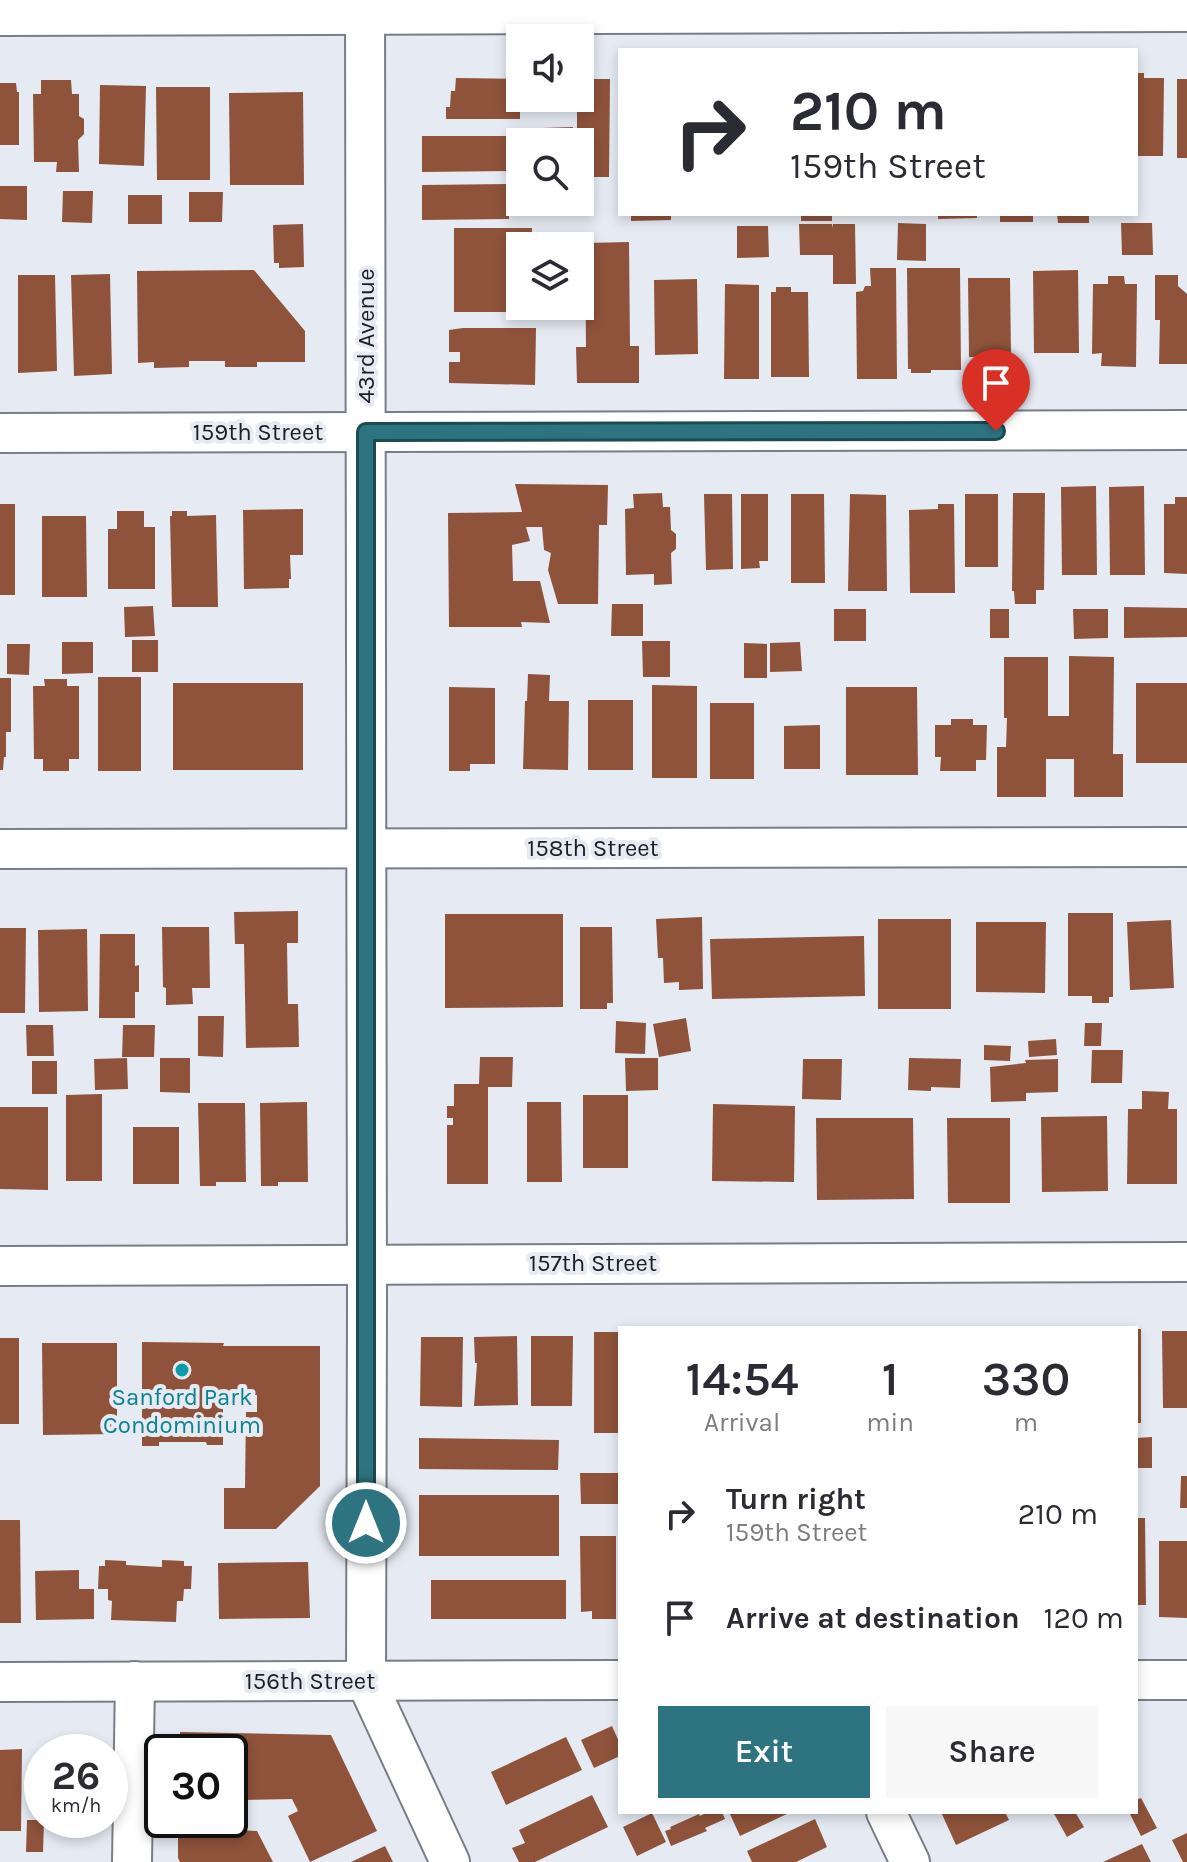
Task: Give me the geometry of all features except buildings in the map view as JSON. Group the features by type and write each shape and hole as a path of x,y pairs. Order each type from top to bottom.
{"street":[{"path":"0,16 365,7 1187,12"},
{"name":"43rd Avenue","path":"365,7 366,1681"},
{"name":"159th Street","path":"0,433 1187,430"},
{"name":"158th Street","path":"0,849 1187,847"},
{"name":"157th Street","path":"0,1266 1187,1262"},
{"name":"156th Street","path":"0,1682 618,1680"},
{"path":"1138,1680 1187,1680"},
{"path":"132,1862 135,1681"},
{"path":"366,1681 450,1862"},
{"path":"887,1814 910,1862"}],"place":[{"name":"Sanford Park Condominium","path":"182,1370"}],"route":[{"path":"366,1523 366,432 996,431"}]}
